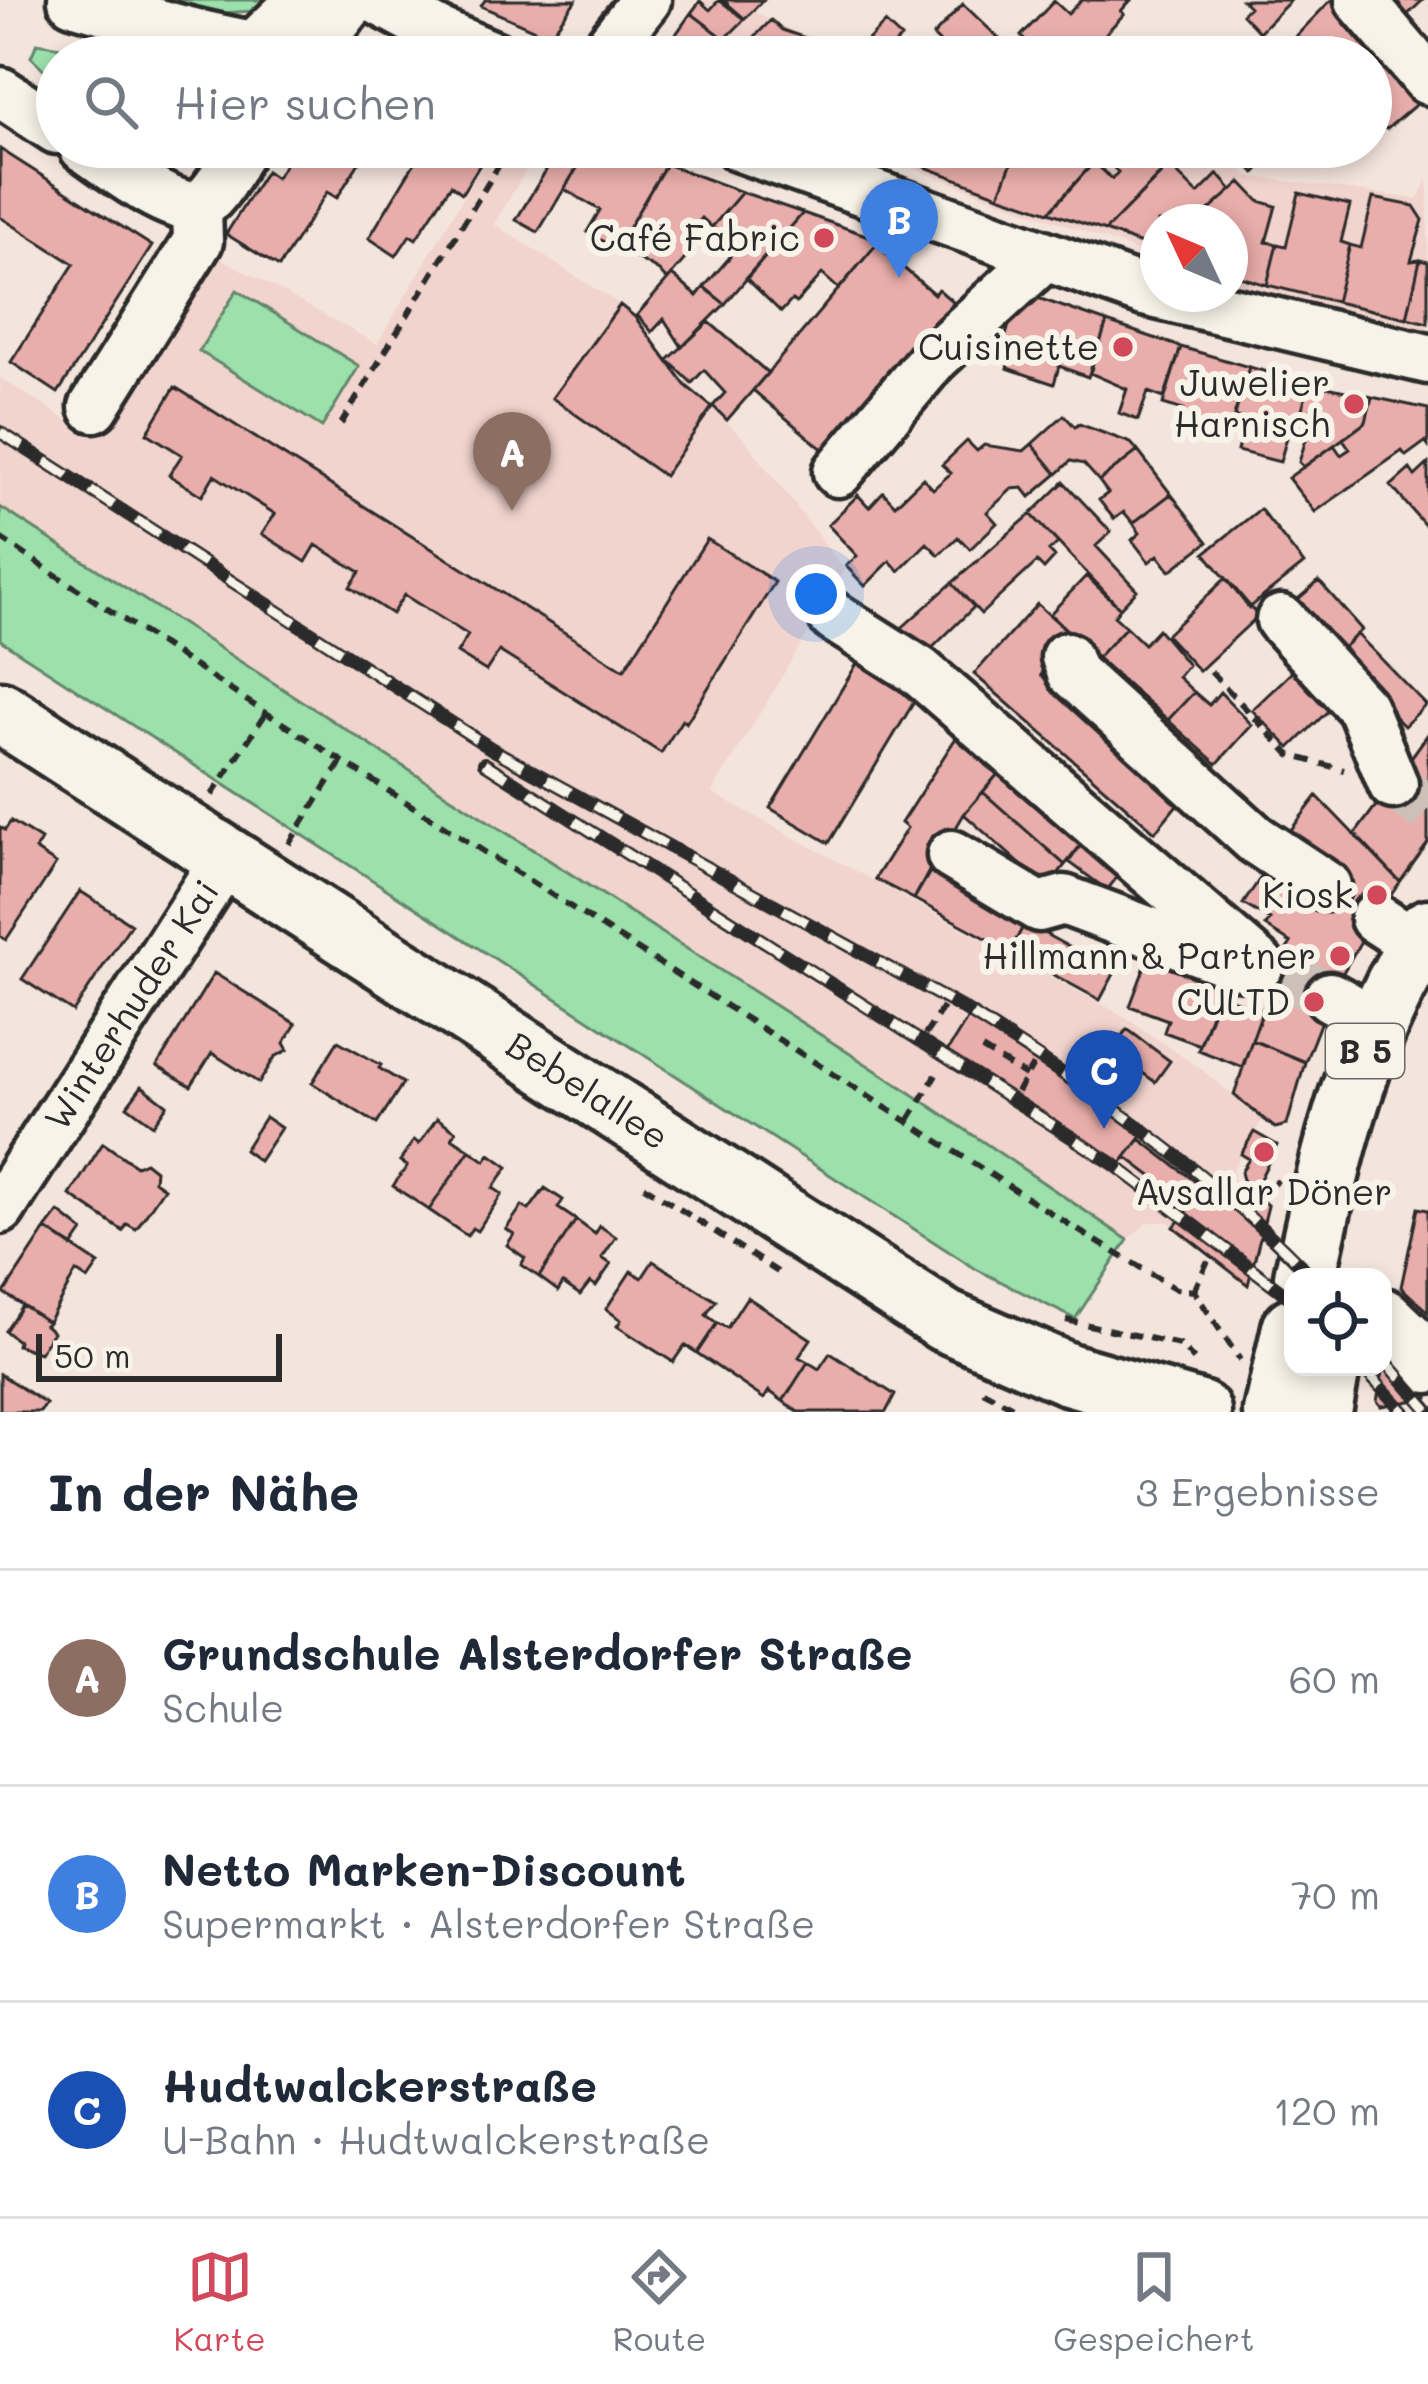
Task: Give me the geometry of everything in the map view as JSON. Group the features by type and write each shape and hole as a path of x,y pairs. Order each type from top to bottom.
{"main road":[{"name":"Bebelallee","path":"0,712 945,1322 1068,1374 1200,1412"},
{"name":"B 5","path":"1337,1268 1378,1111 1393,1074 1378,1010 1407,932"},
{"path":"1392,1328 1428,1362"},
{"path":"1274,1412 1284,1368"},
{"path":"1068,1374 1121,1412"},
{"path":"1321,1412 1327,1376"}],"street":[{"path":"73,0 212,36"},
{"path":"282,36 302,0"},
{"path":"320,36 352,0"},
{"path":"378,0 445,36"},
{"path":"618,36 646,0"},
{"path":"1360,0 1391,36"},
{"path":"1392,38 1428,80"},
{"path":"0,92 36,115"},
{"path":"117,168 163,198 197,208"},
{"path":"197,208 208,200 229,168"},
{"path":"799,168 1169,299 1428,359"},
{"path":"94,407 198,241 197,208"},
{"path":"838,472 933,359 1045,256"},
{"path":"834,617 919,671 1268,967 1234,964 1064,900 1039,908 952,855"},
{"path":"1281,620 1362,708 1393,784"},
{"path":"1066,657 1072,673 1255,839 1326,886"},
{"path":"1180,812 1218,836 1255,839"},
{"name":"Winterhuder Kai","path":"0,1209 226,858"}],"path":[{"path":"341,424 498,168"},
{"path":"0,538 1119,1255 1176,1289 1194,1292 1241,1360"},
{"path":"1210,673 1289,755 1393,784"},
{"path":"226,858 266,712"},
{"path":"226,858 342,760"},
{"path":"925,1035 943,1007"},
{"path":"982,1048 1026,1076"},
{"path":"1017,1092 1033,1065"},
{"path":"909,1120 936,1075"},
{"path":"1258,1197 1285,1175"},
{"path":"1194,1292 1210,1256"}],"shaded area":[{"path":"701,0 730,0 803,36 675,36"},
{"path":"481,168 527,168 494,224 633,313 678,373 746,441 845,571 712,793 1125,1017 1263,1119 1232,1170 1244,1192 1249,1188 1268,1206 1248,1285 1168,1222 1148,1222 1128,1240 911,1093 0,507 0,378 86,432 208,251 377,344"},
{"path":"913,168 1239,168 1248,176 1417,199 1428,179 1428,330 1248,289 1248,204 1140,204 1140,252"}],"green space":[{"path":"151,0 287,0 262,20 252,11 223,13"},
{"path":"237,290 359,366 322,427 199,351"},
{"path":"0,507 911,1093 1128,1240 1075,1319 976,1269 0,640"}],"building":[{"path":"485,0 576,0 554,30 544,34 481,6"},
{"path":"719,0 745,19 728,36 721,36 691,13 700,1 710,10"},
{"path":"723,0 763,0 745,19"},
{"path":"1082,0 1131,0 1104,36 1021,36 1054,1 1068,14"},
{"path":"1242,0 1291,0 1259,32 1242,14 1249,7"},
{"path":"1331,0 1337,0 1367,36 1296,36"},
{"path":"1381,0 1423,0 1401,21"},
{"path":"963,4 996,36 933,36"},
{"path":"691,13 721,36 675,36"},
{"path":"771,20 800,36 755,36"},
{"path":"885,23 899,36 872,36"},
{"path":"1392,67 1420,101 1392,125"},
{"path":"0,149 152,246 58,393 11,362 74,264 0,217"},
{"path":"282,168 356,168 337,198 327,192 279,267 226,234 266,171 276,178"},
{"path":"411,168 478,168 462,193 451,185 416,239 410,235 396,256 369,238"},
{"path":"547,168 577,168 538,232 516,220"},
{"path":"577,168 664,168 616,249 587,232 600,210 564,189"},
{"path":"664,168 677,168 742,192 712,227 702,218 690,233 702,239 667,280 617,247"},
{"path":"928,168 1010,168 999,195"},
{"path":"1010,168 1089,168 1049,212 999,195"},
{"path":"1089,168 1100,168 1112,179 1118,172 1115,169 1155,168 1161,174 1105,231 1049,212"},
{"path":"1166,168 1172,168 1198,194 1218,174 1232,190 1216,204 1140,204 1140,244 1105,231"},
{"path":"1241,182 1259,201 1276,206 1266,242 1277,244 1267,285 1248,279 1248,204 1216,204"},
{"path":"742,192 803,213 725,304 704,287 730,257 730,242 712,227"},
{"path":"1299,193 1350,205 1341,242 1350,245 1336,302 1267,285 1277,244 1286,246"},
{"path":"1373,198 1414,206 1423,220 1411,261 1420,260 1407,318 1336,302 1350,245 1361,248"},
{"path":"803,213 880,240 839,289 822,274 781,312 746,278"},
{"path":"880,240 890,248 886,253 934,294 938,289 961,309 834,459 753,390"},
{"path":"1420,260 1428,262 1428,323 1407,318"},
{"path":"672,275 697,296 704,287 725,304 682,347 664,319 652,332 637,315"},
{"path":"1035,297 1107,322 1088,377 1059,366 1054,384 1007,368 1011,357 1005,354 1009,344 1004,342 1012,315"},
{"path":"620,305 635,317 685,385 712,407 664,476 552,398"},
{"path":"709,322 768,373 727,420 713,406 725,393 704,370 692,383 668,360"},
{"path":"1107,322 1181,347 1164,398 1148,392 1138,420 1119,413 1127,389 1090,373"},
{"path":"1181,347 1249,367 1232,425 1221,421 1219,429 1180,418 1183,410 1163,404"},
{"path":"1249,367 1309,383 1296,432 1289,430 1280,462 1237,451 1245,419 1234,416"},
{"path":"1309,383 1372,397 1366,422 1304,467 1299,462 1307,436 1296,432"},
{"path":"175,387 624,670 707,539 775,582 686,723 682,720 661,753 499,651 486,671 457,653 468,635 404,595 392,614 350,587 360,572 316,545 306,562 262,534 275,514 214,475 202,496 169,475 182,455 147,433"},
{"path":"1372,397 1428,409 1428,446 1425,442 1406,456 1402,451 1315,512 1288,478 1334,445 1341,455 1350,449 1343,439 1366,422"},
{"path":"1064,415 1075,427 1079,424 1131,443 1138,451 1099,481 1084,464 1071,461 1057,474 1032,444"},
{"path":"967,441 977,451 984,445 1024,451 1032,444 1057,474 1030,497 1023,488 1012,489 987,512 997,523 970,549 958,537 939,555 927,543 899,571 890,561 865,586 846,566 857,556 828,525 858,495 869,507 883,492 895,505 923,478 933,489 951,473 942,465"},
{"path":"1138,451 1171,494 1133,523 1124,512 1114,519 1099,500 1108,493 1099,481"},
{"path":"1428,464 1428,529 1391,486 1410,469 1415,476"},
{"path":"1064,482 1111,532 1096,546 1137,590 1120,608 1031,514"},
{"path":"1171,494 1208,542 1170,571 1158,555 1149,562 1132,540 1140,533 1133,523"},
{"path":"1260,509 1304,564 1249,608 1205,553"},
{"path":"1031,514 1058,543 1049,551 1055,557 1044,569 1037,562 981,614 952,583"},
{"path":"1086,576 1120,608 1114,616 1126,627 1097,658 1050,614"},
{"path":"1226,578 1258,616 1199,671 1166,635"},
{"path":"1319,581 1362,630 1334,656 1324,644 1331,636 1298,599"},
{"path":"952,583 974,607 922,658 896,633"},
{"path":"1037,604 1073,636 1041,675 1181,800 1155,832 974,674"},
{"path":"1126,627 1144,644 1158,629 1188,665 1178,677 1194,692 1168,720 1097,658"},
{"path":"1357,634 1426,705 1404,726 1334,656"},
{"path":"861,657 920,692 829,843 770,808"},
{"path":"1295,669 1332,707 1290,748 1252,710"},
{"path":"1194,692 1209,705 1220,692 1252,725 1217,764 1168,720"},
{"path":"961,730 1003,768 964,814 914,899 875,879 907,828 901,823"},
{"path":"1428,734 1428,799 1397,777"},
{"path":"1003,768 1084,841 1065,865 983,792"},
{"path":"1397,777 1428,799 1428,843 1400,882 1355,834"},
{"path":"983,792 1065,865 1047,888 964,814"},
{"path":"1317,796 1400,882 1369,927 1322,894 1280,844"},
{"path":"11,821 41,840 35,850 56,864 6,940 0,936 0,827 5,830"},
{"path":"1084,841 1127,865 1107,890 1069,862"},
{"path":"1269,865 1369,927 1334,988 1281,958 1291,943 1265,926 1270,920 1243,904"},
{"path":"929,871 1025,923 1010,951 914,899"},
{"path":"80,891 131,924 73,1012 22,979"},
{"path":"1025,923 1115,972 1100,1000 1010,951"},
{"path":"1150,953 1224,981 1200,1045 1164,1032 1168,1020 1130,1006"},
{"path":"1281,958 1334,988 1305,1062 1252,1040"},
{"path":"214,973 296,1024 284,1043 288,1050 275,1057 259,1083 212,1053 191,1086 157,1066"},
{"path":"1218,994 1263,1011 1242,1067 1198,1050"},
{"path":"968,1018 1146,1131 1120,1165 945,1055"},
{"path":"1127,1029 1170,1061 1155,1082 1111,1050"},
{"path":"1252,1040 1305,1062 1287,1125 1275,1128 1234,1095"},
{"path":"338,1041 403,1083 377,1124 312,1083"},
{"path":"142,1086 167,1105 153,1125 127,1106"},
{"path":"265,1117 281,1128 259,1161 244,1150"},
{"path":"437,1118 456,1131 452,1138 470,1150 429,1210 393,1186 407,1166 400,1161"},
{"path":"1254,1132 1277,1145 1256,1187 1243,1180 1241,1172 1249,1159 1241,1154"},
{"path":"1140,1139 1230,1208 1249,1188 1268,1206 1248,1285 1174,1227 1191,1206 1126,1157"},
{"path":"103,1143 136,1166 145,1162 155,1170 154,1181 164,1188 136,1229 127,1224 123,1231 70,1195"},
{"path":"470,1150 485,1161 490,1154 508,1167 493,1188 502,1194 477,1231 472,1228 467,1236 429,1210"},
{"path":"545,1188 563,1200 558,1208 576,1220 539,1277 521,1265 525,1258 507,1245 514,1234 506,1229 522,1206 529,1210"},
{"path":"1418,1208 1428,1210 1428,1312 1401,1287"},
{"path":"59,1212 83,1231 72,1247 46,1229"},
{"path":"576,1220 595,1234 600,1226 616,1237 602,1258 611,1264 596,1286 590,1282 580,1295 563,1283 558,1291 539,1277"},
{"path":"46,1229 99,1264 88,1280 76,1272 48,1322 4,1293"},
{"path":"653,1261 716,1301 706,1315 717,1323 697,1353 685,1345 673,1362 617,1326 621,1320 606,1309 631,1271 642,1278"},
{"path":"747,1297 811,1339 799,1357 808,1362 783,1401 769,1391 764,1399 697,1353 717,1323 727,1328"},
{"path":"22,1305 48,1322 45,1325 53,1332 39,1353 17,1345 5,1331"},
{"path":"1392,1351 1428,1379 1428,1398 1381,1406 1377,1401 1382,1376 1392,1376"},
{"path":"830,1353 895,1395 886,1412 798,1412 783,1401 808,1362 819,1369"},
{"path":"0,1374 46,1404 40,1412 0,1412"}],"tunnel":[{"path":"1393,784 1428,810"},
{"path":"1277,970 1330,997"}],"railway":[{"path":"0,432 492,749 962,1008 1102,1100 1188,1164 1303,1268"},
{"path":"484,763 1112,1163 1284,1293"},
{"path":"1392,1368 1428,1410"},
{"path":"1370,1376 1404,1412"}],"place":[{"name":"Café Fabric","path":"824,238"},
{"name":"Netto Marken-Discount","path":"899,278"},
{"name":"Cuisinette","path":"1123,347"},
{"name":"Juwelier Harnisch","path":"1354,404"},
{"name":"Grundschule Alsterdorfer Straße","path":"512,511"},
{"name":"Kiosk","path":"1377,895"},
{"name":"Hillmann & Partner","path":"1340,956"},
{"name":"CULTD","path":"1314,1002"},
{"name":"Hudtwalckerstraße","path":"1104,1129"},
{"name":"Avsallar Döner","path":"1264,1152"}]}
